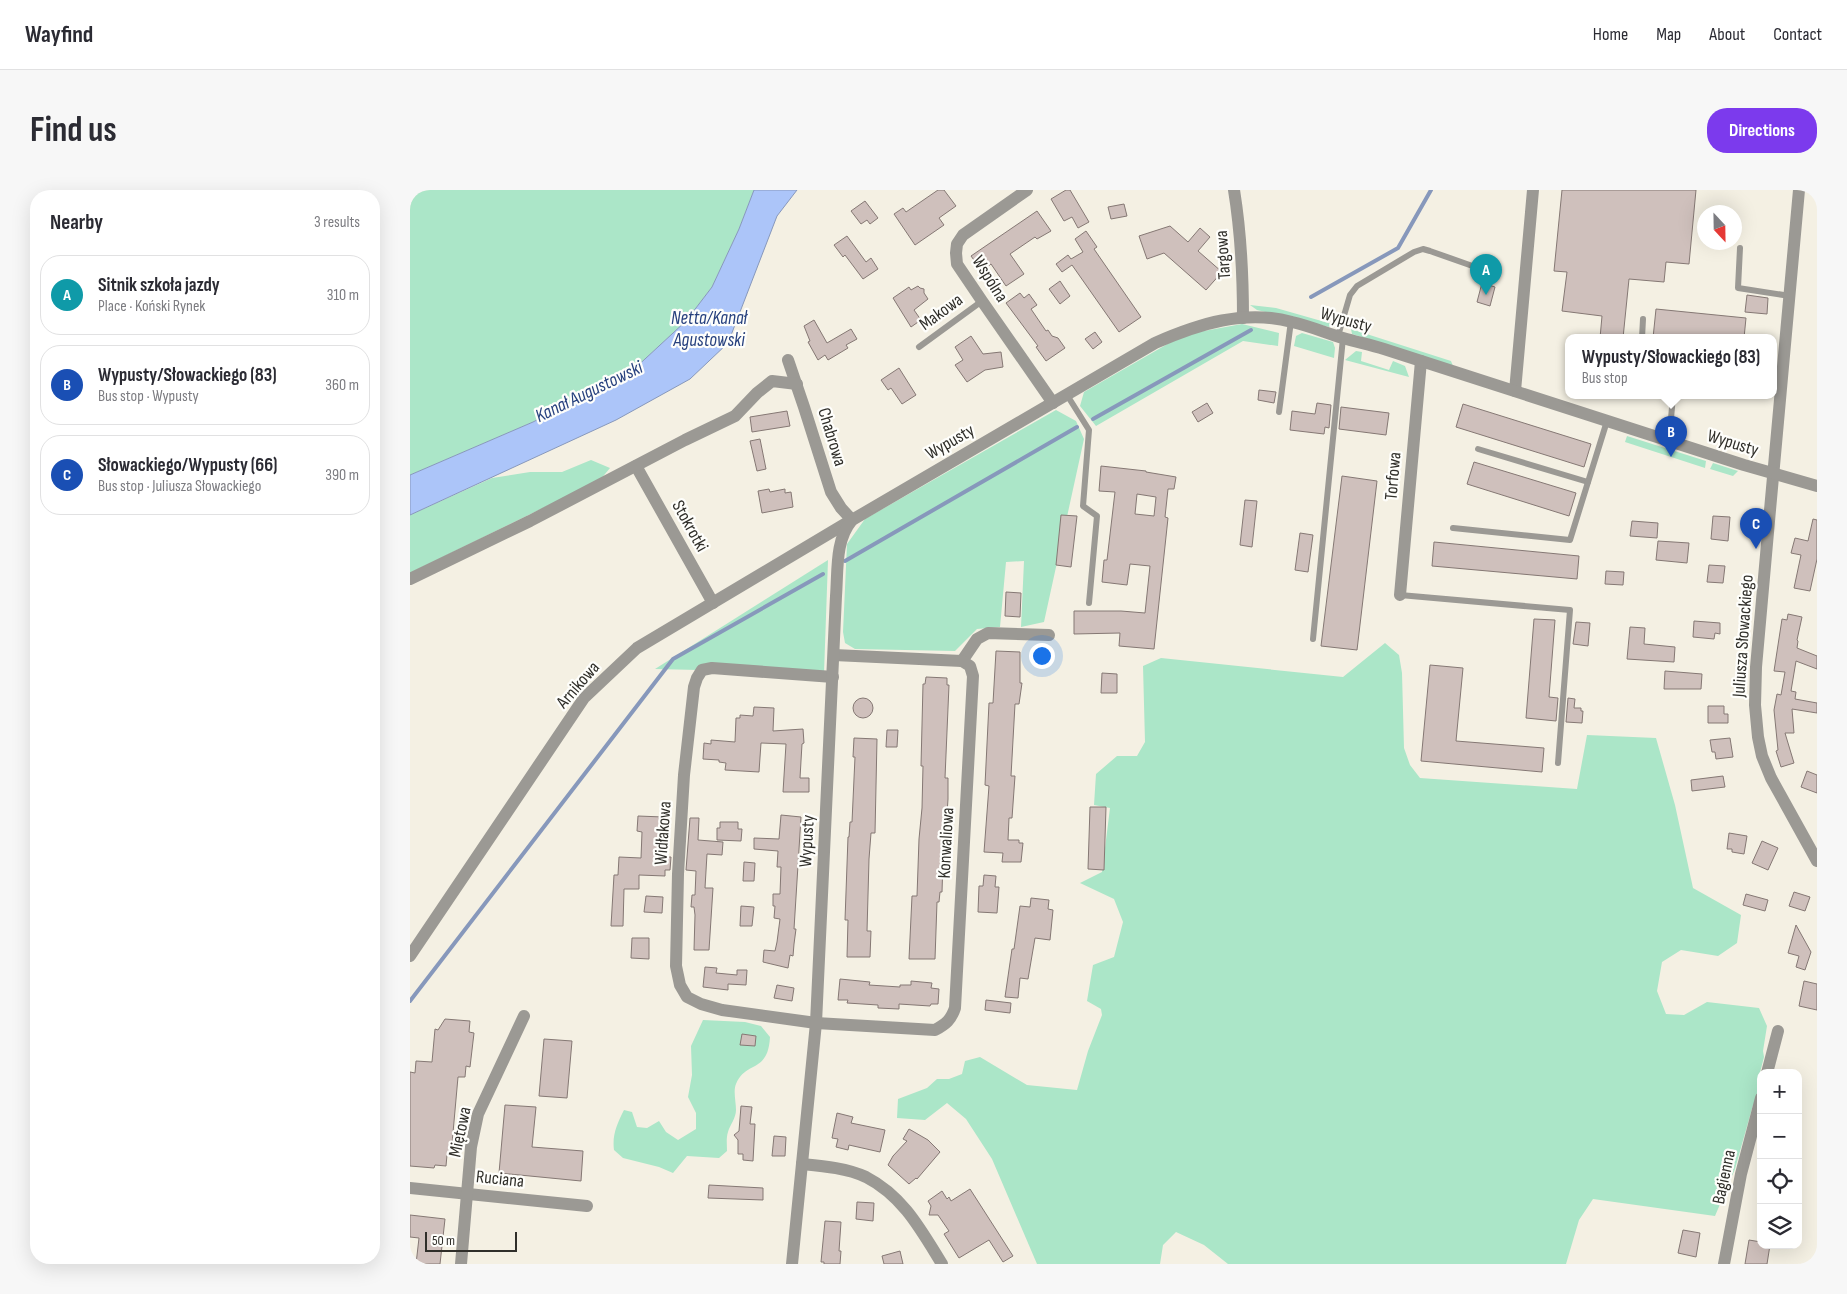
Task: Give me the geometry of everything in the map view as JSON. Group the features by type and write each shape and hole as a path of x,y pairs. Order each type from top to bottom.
{"street":[{"name":"Wspólna","path":"1027,190 963,235 956,253 957,264 1054,403"},
{"name":"Targowa","path":"1234,190 1239,222 1243,274 1243,318"},
{"path":"1515,391 1533,190"},
{"name":"Juliusza Słowackiego","path":"1799,190 1756,667 1755,705 1758,737 1770,778 1817,861"},
{"name":"Wypusty","path":"792,1264 816,1023 840,541 846,527 852,520 1155,343 1181,331 1203,324 1262,317 1291,321 1384,349 1774,474"},
{"name":"Chabrowa","path":"788,360 831,492 841,508 852,520"},
{"name":"Torfowa","path":"1400,595 1421,361"},
{"path":"410,579 530,521 735,416 757,393 772,381 797,384"},
{"name":"Stokrotki","path":"636,466 713,603"},
{"path":"1774,474 1817,486"},
{"name":"Arnikowa","path":"410,956 584,698 637,648 852,520"},
{"path":"834,655 962,661 977,640 988,633 1049,635"},
{"name":"Konwaliowa","path":"816,1023 935,1030 944,1026 951,1019 955,1008 973,676 970,666 962,661"},
{"name":"Widłakowa","path":"816,1023 722,1010 701,1004 687,997 680,985 676,966 678,874 684,775 694,686 702,670 712,668 833,677"},
{"name":"Miętowa","path":"461,1264 471,1147 478,1114 524,1016"},
{"path":"1768,1069 1778,1031"},
{"name":"Bagienna","path":"1724,1264 1741,1174 1757,1113"},
{"path":"802,1164 834,1168 865,1177 900,1201 916,1220 942,1264"},
{"name":"Ruciana","path":"410,1188 587,1206"},
{"path":"930,1245 933,1264"}],"lane":[{"path":"1313,640 1340,337 1350,295 1357,286 1414,252 1423,249 1481,269"},
{"path":"1740,250 1738,288 1790,296"},
{"name":"Makowa","path":"919,347 982,301"},
{"path":"1642,334 1643,319"},
{"path":"1279,412 1291,321"},
{"path":"1067,395 1089,430 1083,506 1097,516 1089,603"},
{"path":"1669,441 1673,399"},
{"path":"1453,528 1570,540 1607,421"},
{"path":"1478,450 1588,482"},
{"path":"1400,595 1570,610 1558,763"}],"green space":[{"path":"410,190 754,190 739,229 712,287 686,321 632,371 533,422 410,475"},
{"path":"1250,305 1276,308 1332,324 1329,327 1257,310"},
{"path":"1242,324 1279,333 1278,346 1243,341 1096,426 1080,406 1084,392 1171,342 1193,333"},
{"path":"1351,329 1451,361 1453,366 1352,334"},
{"path":"1302,333 1333,342 1335,348 1334,358 1294,346 1296,336"},
{"path":"1356,351 1362,352 1361,361 1389,370 1393,361 1405,366 1409,377 1345,360"},
{"path":"1056,410 1076,421 1084,439 1044,622 1021,627 1024,561 1006,562 1000,627 977,629 955,651 855,649 845,643 843,632 847,544 865,519"},
{"path":"1627,436 1706,461 1705,468 1625,442"},
{"path":"591,460 610,468 600,480 410,573 410,515 492,478 530,472 562,472"},
{"path":"1713,463 1738,471 1733,476 1710,469"},
{"path":"828,560 824,673 655,669"},
{"path":"1385,643 1399,655 1402,673 1404,748 1410,765 1420,778 1577,789 1587,735 1656,738 1675,805 1693,888 1741,915 1737,943 1718,956 1681,950 1662,962 1657,991 1666,1014 1684,1015 1707,1002 1759,1008 1767,1026 1763,1051 1764,1057 1761,1069 1757,1069 1757,1099 1753,1105 1735,1169 1715,1216 1593,1199 1579,1220 1566,1264 1228,1264 1204,1245 1176,1232 1163,1245 1160,1264 1037,1264 992,1159 966,1119 947,1103 925,1120 897,1118 898,1099 927,1088 937,1079 949,1079 962,1074 965,1061 980,1057 1027,1085 1077,1090 1088,1051 1102,1015 1101,1009 1087,1001 1093,965 1114,957 1123,922 1114,899 1080,883 1102,872 1110,808 1094,805 1096,774 1117,756 1137,756 1145,742 1143,666 1161,658 1343,677"},
{"path":"703,1020 745,1022 761,1026 770,1037 765,1057 761,1062 745,1072 736,1084 736,1113 727,1134 727,1151 719,1158 687,1156 673,1173 659,1167 623,1158 614,1150 614,1139 624,1110 632,1112 637,1127 647,1128 659,1121 666,1132 678,1140 696,1129 696,1113 688,1097 692,1075 691,1046"}],"water":[{"name":"Netta/Kanał Agustowski","path":"754,190 797,190 777,216 728,343 690,379 616,420 410,515 410,475 533,422 632,371 686,321 712,287 739,229"}],"building":[{"path":"938,190 944,190 956,206 939,218 944,225 915,245 894,214 903,208 906,212"},
{"path":"1066,190 1070,190 1089,222 1078,228 1072,217 1064,221 1051,199"},
{"path":"1562,190 1696,190 1689,264 1666,262 1664,282 1629,279 1623,334 1600,334 1602,316 1562,311 1567,272 1554,271"},
{"path":"865,201 878,218 870,224 867,220 861,224 851,211"},
{"path":"1124,204 1127,216 1111,219 1108,207"},
{"path":"1037,211 1051,231 1037,239 1035,237 1010,254 1024,274 1006,286 991,264 982,271 971,256"},
{"path":"1170,226 1188,242 1200,228 1210,237 1198,251 1222,272 1206,290 1164,253 1147,259 1139,236"},
{"path":"1086,231 1097,247 1094,249 1141,317 1119,332 1072,265 1062,272 1056,264 1068,255 1071,259 1083,252 1075,239"},
{"path":"847,236 866,262 871,258 878,269 863,279 845,255 843,257 834,245"},
{"path":"1060,281 1070,296 1060,304 1049,289"},
{"path":"1482,283 1495,287 1490,306 1477,302"},
{"path":"918,286 924,289 928,299 914,310 921,320 911,327 893,298 909,287 911,290"},
{"path":"1020,293 1024,298 1029,294 1037,305 1031,309 1046,331 1048,330 1052,336 1058,338 1065,348 1046,361 1036,347 1038,346 1006,303"},
{"path":"1747,295 1768,298 1767,314 1745,312"},
{"path":"1656,309 1746,318 1744,334 1653,334"},
{"path":"814,320 827,343 851,329 857,339 846,345 848,348 828,360 825,355 818,360 808,342 810,341 804,326"},
{"path":"1095,332 1102,342 1093,349 1085,339"},
{"path":"971,336 983,354 1001,352 1003,367 985,370 967,382 955,365 963,360 955,347"},
{"path":"899,368 916,395 902,404 891,388 888,390 881,380"},
{"path":"1259,390 1276,392 1274,403 1258,400"},
{"path":"1207,403 1213,413 1198,422 1192,412"},
{"path":"1317,403 1331,405 1329,428 1325,427 1324,434 1290,430 1292,411 1315,414"},
{"path":"1463,404 1591,444 1584,467 1456,427"},
{"path":"1341,407 1389,413 1386,435 1339,429"},
{"path":"787,411 790,426 752,432 750,417"},
{"path":"760,439 766,469 757,471 750,441"},
{"path":"1474,462 1576,493 1569,516 1467,484"},
{"path":"1101,466 1146,471 1176,477 1174,489 1168,489 1165,517 1168,518 1154,649 1119,646 1120,633 1074,634 1074,611 1145,613 1150,566 1130,564 1127,585 1102,582 1104,560 1107,560 1115,492 1099,491","holes":["1137,494 1156,497 1154,516 1135,514"]},
{"path":"1342,476 1377,481 1357,650 1321,646"},
{"path":"769,489 770,492 785,489 785,493 791,492 793,507 762,513 758,491"},
{"path":"1245,500 1257,501 1252,547 1240,545"},
{"path":"1061,515 1077,516 1071,567 1056,565"},
{"path":"1713,516 1730,517 1728,541 1711,539"},
{"path":"1813,519 1817,520 1817,559 1810,591 1794,588 1801,555 1791,553 1795,538 1808,541"},
{"path":"1632,521 1658,523 1657,538 1630,536"},
{"path":"1300,533 1313,535 1308,572 1295,570"},
{"path":"1658,541 1689,543 1687,563 1656,560"},
{"path":"1434,542 1579,556 1577,579 1432,566"},
{"path":"1709,565 1725,566 1723,583 1707,582"},
{"path":"1606,571 1624,572 1623,585 1605,584"},
{"path":"1006,592 1021,593 1020,617 1005,616"},
{"path":"1788,614 1802,617 1797,648 1817,656 1817,669 1796,661 1791,691 1796,692 1795,699 1817,703 1817,713 1792,709 1794,733 1785,733 1794,763 1781,767 1776,751 1778,750 1774,710 1777,694 1781,695 1785,672 1774,671 1782,619 1787,620"},
{"path":"1534,619 1555,620 1549,697 1558,698 1556,721 1526,718"},
{"path":"1694,621 1720,623 1720,634 1715,633 1714,639 1693,637"},
{"path":"1576,622 1590,623 1588,646 1573,644"},
{"path":"1630,627 1645,628 1644,644 1675,647 1674,662 1627,659"},
{"path":"996,651 1020,652 1020,683 1022,683 1019,704 1015,704 1011,776 1015,776 1012,818 1009,818 1008,840 1019,840 1019,843 1023,843 1021,862 1002,862 1003,853 984,852 989,786 985,785 989,703 993,703"},
{"path":"1430,665 1463,668 1456,741 1544,748 1542,772 1421,761"},
{"path":"1665,671 1702,674 1701,689 1664,689"},
{"path":"1102,673 1117,674 1117,693 1101,693"},
{"path":"926,677 947,678 947,685 949,685 945,778 948,778 948,799 946,829 944,829 942,892 940,892 939,902 937,902 935,959 909,959 912,896 917,896 922,808 923,684 925,684"},
{"path":"863,698 870,701 873,708 870,715 863,718 856,715 853,708 856,701"},
{"path":"1568,698 1575,699 1574,708 1581,708 1581,711 1583,711 1582,723 1566,722"},
{"path":"1708,706 1724,706 1724,714 1728,714 1728,723 1708,723"},
{"path":"754,707 774,708 773,731 803,729 804,743 802,744 800,778 809,778 809,792 783,792 786,744 761,743 759,772 725,770 726,763 719,762 719,760 703,759 704,743 711,744 711,740 735,742 736,718 740,718 740,715 753,716"},
{"path":"887,730 898,730 897,747 886,747"},
{"path":"854,738 877,739 875,833 871,833 869,859 867,931 871,931 870,957 847,957 848,920 845,920 848,837 850,822 852,822"},
{"path":"1730,738 1733,757 1716,759 1715,752 1712,752 1710,740"},
{"path":"1807,771 1817,775 1817,793 1801,787"},
{"path":"1723,776 1725,787 1692,791 1691,780"},
{"path":"1090,807 1106,807 1104,870 1088,869"},
{"path":"781,815 801,817 794,929 796,929 793,956 790,955 788,968 763,962 764,950 775,951 777,942 780,919 774,918 773,894 780,894 781,867 777,867 778,851 754,849 754,838 779,839"},
{"path":"638,816 663,817 661,839 667,839 666,857 671,857 670,870 665,870 665,876 639,875 639,889 624,889 623,926 611,926 614,875 618,875 619,857 641,858 642,832 637,831"},
{"path":"690,818 699,818 698,840 723,842 722,855 707,854 705,888 713,888 709,950 694,950 695,915 694,907 691,907 692,895 695,895 696,871 686,870"},
{"path":"720,822 738,822 738,829 742,829 741,841 717,840 717,828 720,828"},
{"path":"1729,833 1747,836 1744,854 1727,849"},
{"path":"1762,841 1778,848 1768,870 1752,863"},
{"path":"744,862 755,863 754,881 743,881"},
{"path":"984,875 996,876 995,887 999,887 997,913 978,912 979,886 983,886"},
{"path":"1794,892 1810,897 1805,911 1789,906"},
{"path":"1746,894 1768,900 1765,911 1743,905"},
{"path":"646,896 663,897 662,913 644,912"},
{"path":"1031,898 1049,900 1048,909 1053,910 1050,940 1035,938 1028,979 1020,978 1018,998 1005,997 1020,906 1030,907"},
{"path":"741,906 754,907 752,926 740,926"},
{"path":"1796,925 1811,952 1805,970 1796,967 1799,956 1788,953"},
{"path":"632,938 649,938 649,959 631,958"},
{"path":"705,967 717,968 716,973 737,975 737,970 747,970 746,985 728,984 728,990 703,987"},
{"path":"840,979 870,982 869,985 900,987 900,985 911,985 911,981 932,983 931,988 939,989 938,1004 931,1004 930,1006 899,1004 899,1009 878,1008 878,1005 847,1003 848,1000 838,1000"},
{"path":"1804,981 1817,984 1817,1010 1799,1006"},
{"path":"777,985 794,988 792,1001 774,998"},
{"path":"986,1000 1011,1003 1010,1013 985,1010"},
{"path":"445,1019 470,1021 469,1032 474,1033 470,1067 466,1066 465,1077 458,1077 451,1155 447,1155 446,1166 435,1165 434,1168 410,1166 410,1072 415,1073 416,1061 432,1062 435,1029 438,1030"},
{"path":"742,1034 756,1036 755,1046 740,1045"},
{"path":"544,1039 572,1041 567,1098 539,1096"},
{"path":"505,1105 536,1107 532,1147 583,1151 581,1181 499,1173"},
{"path":"741,1106 752,1107 750,1124 755,1124 753,1161 743,1160 743,1154 738,1154 738,1140 734,1135 739,1131"},
{"path":"837,1113 853,1117 851,1123 885,1130 880,1152 849,1145 848,1150 836,1147 838,1139 832,1138"},
{"path":"909,1129 928,1140 940,1152 917,1179 909,1184 888,1165 893,1156 907,1141 903,1139"},
{"path":"774,1136 786,1137 785,1156 772,1156"},
{"path":"709,1185 763,1188 763,1200 708,1198"},
{"path":"970,1189 1013,1256 1003,1262 989,1240 959,1258 944,1234 949,1231 938,1215 929,1215 931,1206 928,1201 942,1191 947,1199 949,1197 951,1201"},
{"path":"857,1202 874,1203 873,1221 856,1219"},
{"path":"410,1215 445,1219 440,1264 416,1264 419,1238 410,1237"},
{"path":"825,1221 841,1222 840,1264 824,1264 824,1262 821,1262"},
{"path":"1683,1230 1700,1233 1696,1257 1678,1253"},
{"path":"1749,1240 1757,1241 1757,1249 1769,1249 1767,1264 1745,1264"},
{"path":"900,1251 903,1264 884,1264 882,1256"}],"waterway":[{"path":"1311,297 1398,248 1431,190"},
{"path":"1093,419 1251,330"},
{"path":"845,561 1077,427"},
{"path":"410,1001 673,659 823,574"}],"place":[{"name":"Sitnik szkoła jazdy","path":"1486,295"},
{"name":"Wypusty/Słowackiego (83)","path":"1671,457"},
{"name":"Słowackiego/Wypusty (66)","path":"1756,549"}],"water label":[{"name":"Kanał Augustowski","path":"589,392"}]}
